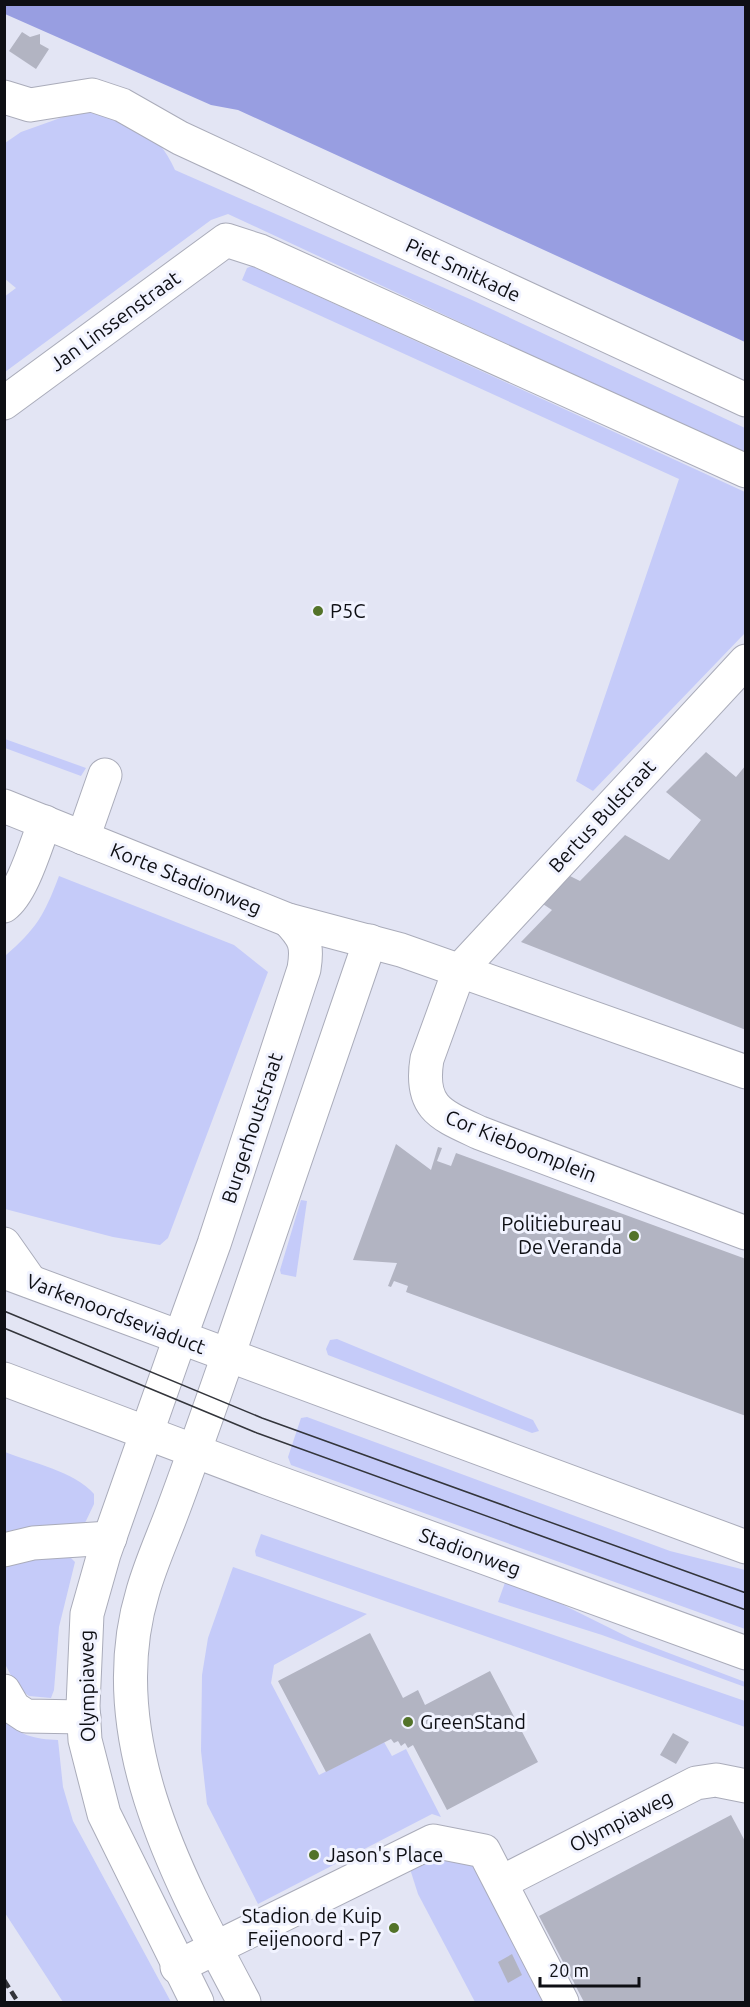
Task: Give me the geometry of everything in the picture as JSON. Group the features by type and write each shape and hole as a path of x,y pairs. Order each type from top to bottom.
{"street":[{"name":"Piet Smitkade","path":"4,97 30,105 92,95 122,105 180,138 746,400"},
{"name":"Jan Linssenstraat","path":"4,403 226,240 271,256 746,471"},
{"name":"Bertus Bulstraat","path":"459,971 746,661"},
{"path":"83,838 105,775"},
{"name":"Korte Stadionweg","path":"4,806 288,920 370,941"},
{"path":"4,906 10,902 45,822"},
{"name":"Burgerhoutstraat","path":"148,1433 214,1244 304,969 307,952 303,935 288,920"},
{"path":"244,2002 184,1887 146,1786 130,1704 132,1652 142,1592 228,1356 370,941 746,1072"},
{"name":"Cor Kieboomplein","path":"459,971 427,1059 425,1072 428,1098 437,1111 480,1133 746,1233"},
{"path":"4,1244 17,1276"},
{"name":"Varkenoordseviaduct","path":"17,1276 228,1356"},
{"path":"228,1356 746,1547"},
{"path":"4,1379 194,1451"},
{"name":"Olympiaweg","path":"148,1433 110,1538 87,1614 83,1673 85,1740 104,1814 177,1967 197,2002"},
{"name":"Stadionweg","path":"194,1451 746,1653"},
{"path":"4,1550 33,1542 110,1538"},
{"path":"4,1691 14,1708 26,1716 84,1718"},
{"name":"Olympiaweg","path":"502,1882 696,1783 716,1780 746,1786"},
{"path":"177,1967 433,1841 484,1851 562,2002"}],"shaded area":[{"path":"5,4 745,5 745,342 238,110 211,105 5,14"},
{"path":"94,106 132,123 151,136 168,156 175,170 472,300 745,428 745,455 228,214 211,220 5,372 4,297 16,288 5,279 5,143 21,132"},
{"path":"252,266 745,492 745,633 593,791 576,781 679,479 242,280 247,268"},
{"path":"5,739 86,768 81,776 5,748"},
{"path":"59,876 234,945 268,972 168,1238 160,1245 113,1237 5,1209 5,956 38,921 49,902"},
{"path":"301,1200 307,1201 296,1277 281,1274 280,1270"},
{"path":"337,1339 533,1420 539,1431 532,1433 328,1355 326,1349 330,1340"},
{"path":"307,1417 670,1551 745,1570 745,1629 291,1465 288,1457 301,1418"},
{"path":"5,1452 52,1468 86,1486 94,1494 94,1504 85,1523 5,1536"},
{"path":"261,1534 745,1701 745,1727 256,1556 255,1551"},
{"path":"65,1552 75,1562 59,1627 54,1690 51,1698 29,1696 17,1687 5,1664 4,1561"},
{"path":"233,1567 367,1614 274,1665 271,1683 319,1775 384,1742 392,1756 406,1749 441,1817 432,1814 258,1904 207,1804 201,1751 202,1675 208,1638"},
{"path":"507,1577 632,1639 745,1682 745,1687 602,1635 498,1602"},
{"path":"4,1716 14,1728 27,1735 58,1740 63,1787 73,1821 171,2002 63,2002 5,1913"},
{"path":"421,1855 479,1865 547,2002 475,2002 418,1894 410,1869"}],"building":[{"path":"22,32 30,37 40,34 40,44 49,49 36,69 9,51"},
{"path":"706,752 736,777 746,765 746,1030 521,942 552,910 543,904 570,876 580,881 625,835 669,860 701,820 666,792"},
{"path":"396,1144 431,1170 438,1147 442,1148 437,1161 451,1166 456,1153 746,1259 746,1416 406,1292 408,1286 394,1281 391,1287 388,1286 397,1263 353,1260"},
{"name":"GreenStand","path":"370,1633 403,1698 418,1690 425,1705 490,1671 538,1762 447,1810 413,1745 408,1748 405,1743 401,1746 398,1741 394,1743 391,1739 326,1772 278,1681"},
{"path":"673,1733 689,1742 676,1764 660,1755"},
{"path":"731,1815 746,1843 746,2002 584,2002 539,1916"},
{"path":"512,1954 522,1975 508,1983 498,1962"}],"tram line":[{"path":"4,1311 262,1418 746,1593"},
{"path":"4,1328 257,1433 746,1610"}],"railway":[{"path":"4,1980 18,2002"}],"place":[{"name":"P5C","path":"318,611"},
{"name":"Politiebureau De Veranda","path":"634,1236"},
{"name":"GreenStand","path":"408,1722"},
{"name":"Jason's Place","path":"314,1855"},
{"name":"Stadion de Kuip Feijenoord - P7","path":"394,1928"}]}
